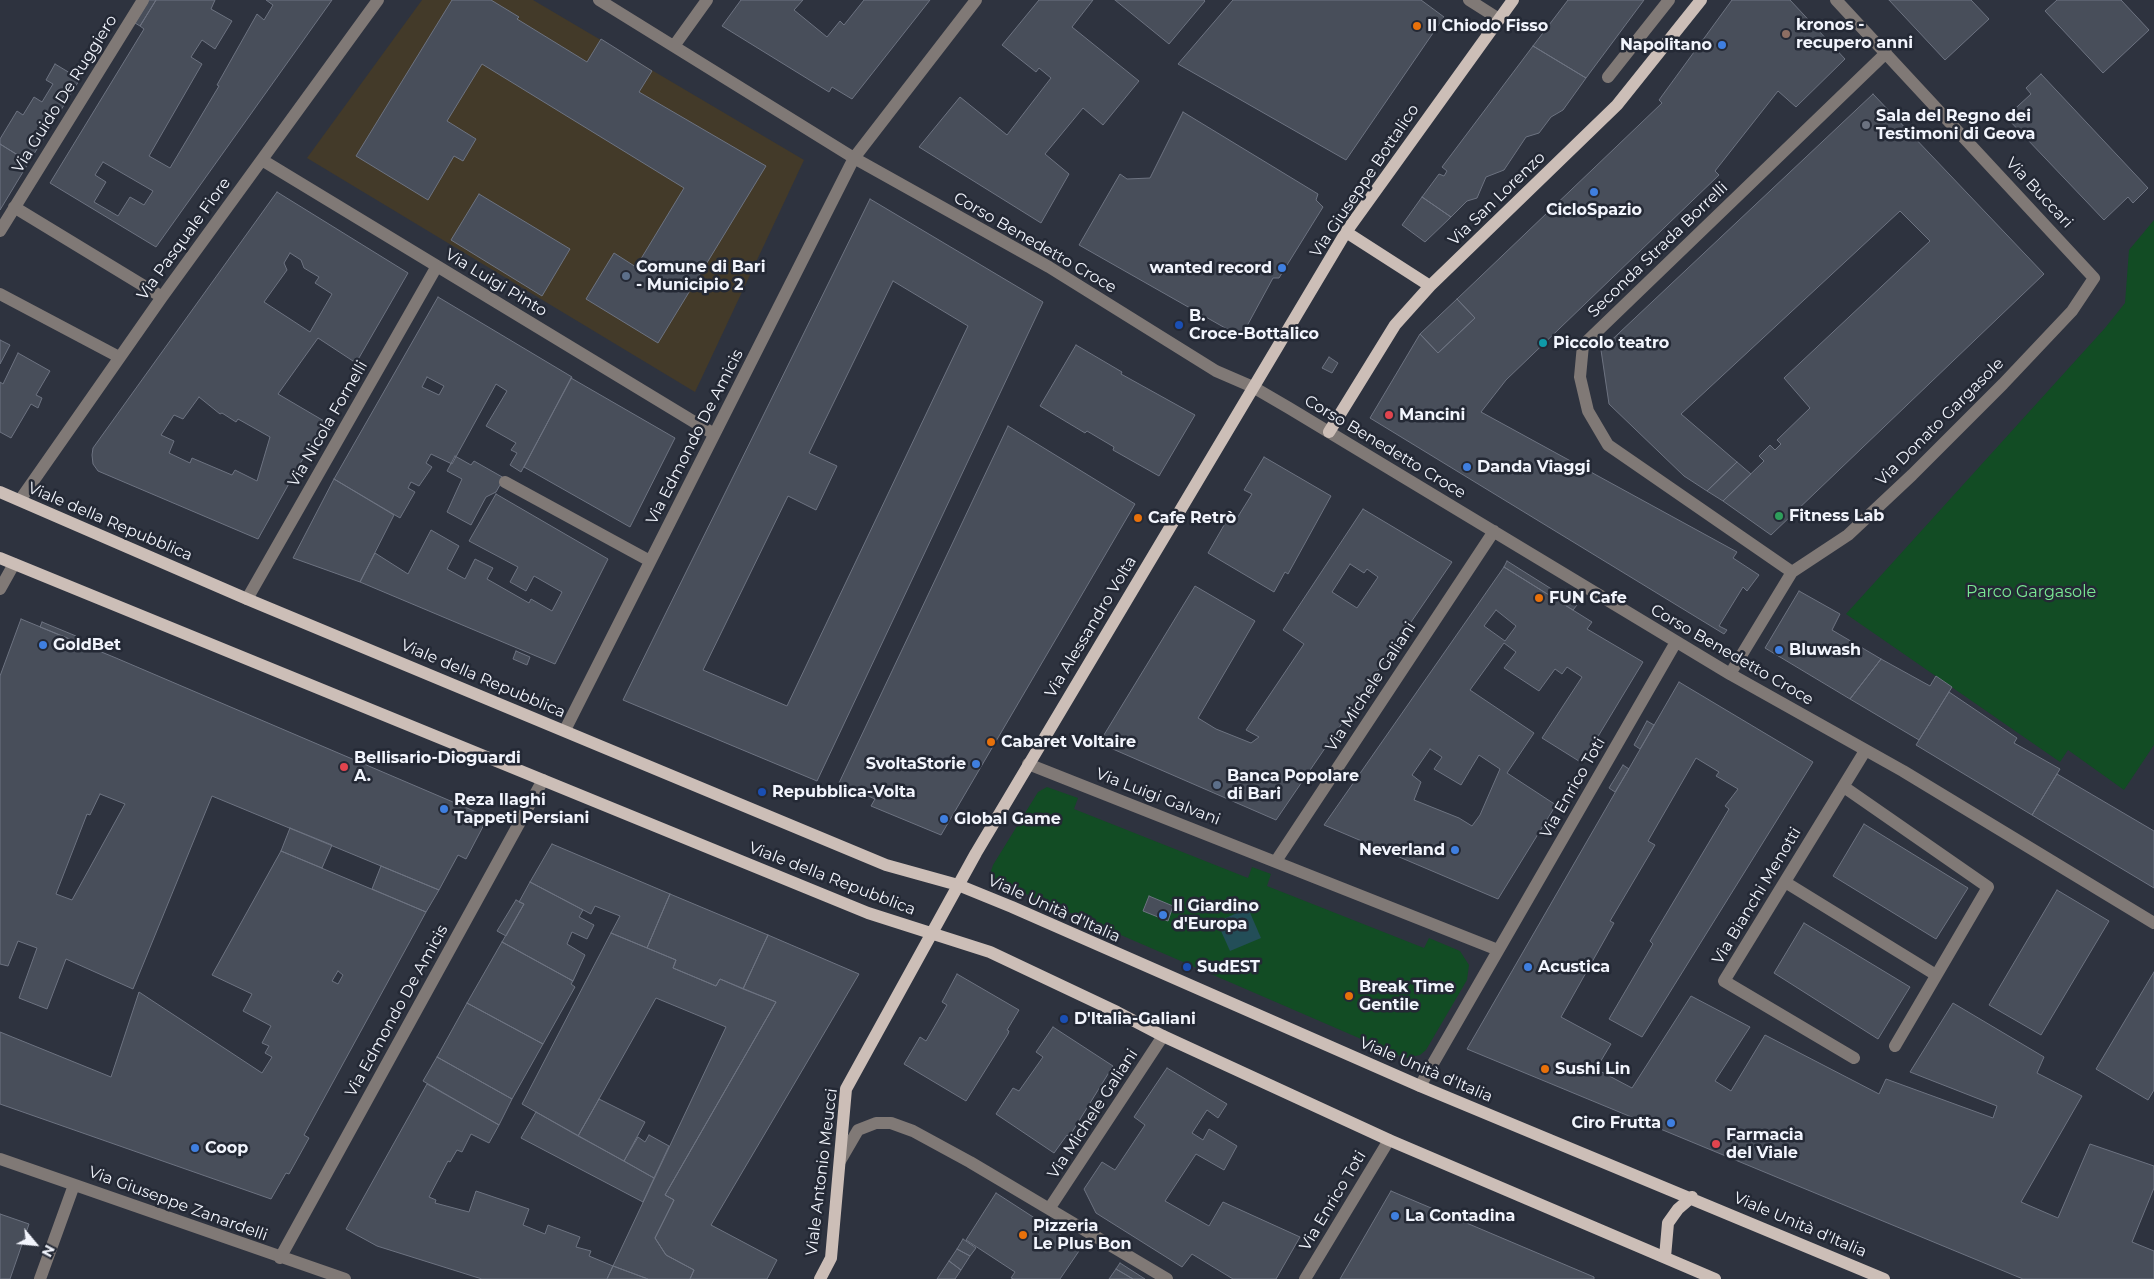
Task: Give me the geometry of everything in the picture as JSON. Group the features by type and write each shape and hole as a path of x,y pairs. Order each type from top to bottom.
{"main road":[{"name":"Via Giuseppe Bottalico","path":"1253,387 1346,232 1513,0"},
{"name":"Via San Lorenzo","path":"1329,432 1395,325 1430,286 1617,105 1702,0"},
{"path":"1346,232 1430,286"},
{"name":"Via Alessandro Volta","path":"958,885 1253,387"},
{"name":"Viale della Repubblica","path":"0,492 247,598 886,865 958,885"},
{"name":"Viale della Repubblica","path":"0,558 868,913 932,934"},
{"name":"Viale Antonio Meucci","path":"820,1279 831,1258 846,1089 958,885"},
{"name":"Viale Unità d'Italia","path":"958,885 1420,1086 1692,1197 1884,1279"},
{"path":"932,934 990,952 1164,1036 1389,1140 1715,1279"},
{"path":"1665,1257 1668,1223 1678,1209 1692,1197"}],"street":[{"name":"Via Guido De Ruggiero","path":"0,231 143,0"},
{"name":"Via Pasquale Fiore","path":"20,500 162,297 378,0"},
{"name":"Corso Benedetto Croce","path":"599,0 854,158 1049,267 1216,371 1253,387 1676,642 1903,771 2154,923"},
{"path":"674,46 707,0"},
{"name":"Via Edmondo De Amicis","path":"565,730 854,158 976,0"},
{"path":"1469,0 1499,19"},
{"path":"1608,77 1669,0"},
{"name":"Via Buccari","path":"1836,0 2094,278"},
{"name":"Seconda Strada Borrelli","path":"1792,572 1608,445 1588,412 1580,377 1583,344 1886,54"},
{"name":"Via Luigi Pinto","path":"262,160 714,434"},
{"path":"14,207 162,297"},
{"name":"Via Nicola Fornelli","path":"247,598 437,266"},
{"name":"Via Donato Gargasole","path":"1730,674 1792,572 1848,535 1912,475 2003,384 2072,311 2094,278"},
{"path":"0,294 120,357"},
{"path":"505,482 650,561"},
{"name":"Via Michele Galiani","path":"1276,861 1494,531"},
{"path":"0,589 14,564"},
{"name":"Via Enrico Toti","path":"1420,1086 1676,642"},
{"name":"Via Bianchi Menotti","path":"1854,1058 1724,981 1865,751"},
{"name":"Via Luigi Galvani","path":"1028,764 1276,861"},
{"name":"Via Edmondo De Amicis","path":"280,1258 543,780"},
{"path":"1844,787 1988,887 1895,1046"},
{"path":"1276,861 1498,950"},
{"path":"1785,882 1936,975"},
{"name":"Via Michele Galiani","path":"1049,1209 1164,1036"},
{"path":"840,1161 858,1130 876,1123 890,1123 913,1131 954,1153 1167,1279"},
{"name":"Via Enrico Toti","path":"1305,1279 1389,1140"},
{"name":"Via Giuseppe Zanardelli","path":"0,1160 345,1279"},
{"path":"40,1279 74,1185"}],"shaded area":[{"name":"Comune di Bari - Municipio 2","path":"422,0 533,0 804,160 695,392 307,158"}],"green space":[{"name":"Parco Gargasole","path":"2154,220 2154,745 2124,790 2068,750 2060,762 1846,614 2105,328 2125,303 2129,250"},
{"path":"1047,787 1078,798 1074,809 1248,878 1252,867 1271,874 1267,886 1424,948 1429,938 1460,951 1469,965 1467,980 1426,1050 1420,1055 1405,1058 996,881 991,871 993,865 1038,792"}],"water":[{"path":"1248,908 1261,938 1230,951 1217,922"}],"building":[{"path":"149,0 156,0 140,26 135,23"},
{"path":"156,0 215,0 211,9 232,21 215,49 202,40 191,57 202,64 149,156 170,168 219,86 217,85 257,14 264,20 273,5 266,0 332,0 156,247 50,183 144,29 140,26","holes":["103,162 153,191 144,205 130,197 118,216 94,202 106,182 95,175"]},
{"path":"452,0 491,0 519,17 517,19 587,62 601,39 652,71 639,92 766,166 658,343 586,299 614,253 636,267 684,188 482,64 447,121 476,139 463,161 454,156 428,200 356,156"},
{"path":"741,0 803,0 794,10 827,37 840,21 844,25 864,0 930,0 852,99 832,87 829,92 722,26"},
{"path":"1039,0 1093,0 1072,27 1139,81 1103,125 1083,108 1045,154 1069,174 1041,223 919,147 960,97 1007,135 1051,78 1039,68 1036,72 1002,45"},
{"path":"1115,0 1204,0 1205,1 1169,44"},
{"path":"1233,0 1421,0 1444,17 1346,160 1178,64"},
{"path":"1568,0 1644,0 1586,78 1533,46"},
{"path":"1732,0 1790,0 1845,59 1796,107 1778,91 1715,171 1719,175 1506,380 1481,412 1737,552 1733,558 1759,575 1747,591 1743,587 1719,626 1727,630 1724,634 1370,418 1420,334 1438,353 1475,318 1457,299 1662,103 1659,100"},
{"path":"1889,0 1971,0 1989,19 1945,60"},
{"path":"2057,0 2121,0 2149,30 2103,73 2045,11"},
{"path":"1533,46 1586,78 1563,110 1551,117 1539,133 1526,137 1504,170 1486,177 1477,198 1467,201 1451,217 1422,197 1439,174 1444,176 1447,171 1442,167"},
{"path":"55,64 80,79 29,162 0,144 0,139 17,111 23,115 34,97 42,102 53,84 46,80"},
{"path":"2041,74 2148,188 2133,203 2128,197 2104,220 2006,117 2031,94 2026,88"},
{"path":"1873,94 2044,274 1771,535 1723,501 1764,461 1759,456 1770,445 1775,450 1781,444 1777,440 1810,408 1784,378 1930,241 1900,211 1681,414 1737,462 1707,491 1684,476 1609,404 1601,350"},
{"path":"1183,112 1318,194 1316,200 1323,207 1279,278 1273,278 1241,337 1079,245 1120,174 1127,179 1150,178"},
{"path":"0,144 29,162 0,210"},
{"path":"277,192 408,273 356,363 318,338 278,394 324,421 258,539 98,471 93,464 93,448","holes":["290,253 301,260 304,268 319,277 315,283 332,294 310,332 264,302 287,270 284,263","199,397 220,414 222,413 236,422 238,419 270,437 257,481 235,470 232,475 192,458 190,463 169,453 174,441 161,435 174,415 183,419"]},
{"path":"479,194 570,249 542,296 451,240"},
{"path":"1422,197 1451,217 1425,242 1402,225"},
{"path":"870,199 1043,302 817,781 623,700","holes":["893,281 968,326 787,706 703,670 788,496 816,510 837,466 809,453"]},
{"path":"438,297 572,377 521,472 510,465 517,453 511,450 516,443 486,426 507,391 496,384 452,464 431,454 426,463 432,467 419,486 411,482 408,488 415,492 400,518 334,479","holes":["427,377 444,386 439,395 422,387"]},
{"path":"1457,299 1475,318 1438,353 1420,334"},
{"path":"0,340 10,345 0,364"},
{"path":"1076,345 1122,372 1121,374 1195,415 1159,476 1113,450 1114,447 1087,431 1085,433 1040,406"},
{"path":"18,353 50,371 36,395 42,398 38,408 31,404 11,438 0,432 0,382 3,384"},
{"path":"1329,357 1338,363 1332,373 1322,368"},
{"path":"571,378 675,438 630,527 524,467"},
{"path":"1008,426 1135,504 941,835 871,806 875,799 839,783"},
{"path":"455,456 471,465 474,461 504,478 496,492 486,497 471,525 447,512 462,479 447,471"},
{"path":"1264,457 1331,496 1288,574 1285,572 1274,592 1208,553 1227,520 1234,523 1252,494 1244,490"},
{"path":"1737,462 1751,474 1723,501 1707,491"},
{"path":"334,479 394,515 360,582 293,558"},
{"path":"496,494 608,559 555,664 360,582 375,553 408,574 431,530 459,546 447,569 465,579 475,559 493,568 487,579 529,603 531,599 552,611 562,592 534,576 526,591 510,582 518,567 469,541"},
{"path":"1363,509 1452,562 1276,820 1099,743 1195,586 1255,621 1198,718 1216,729 1251,743 1259,737 1246,730 1304,644 1283,630","holes":["1350,564 1364,573 1367,569 1378,577 1357,608 1332,592"]},
{"path":"1507,561 1577,605 1573,610 1504,567"},
{"path":"1504,567 1592,622 1587,629 1643,662 1582,763 1542,738 1582,677 1567,667 1562,674 1555,669 1539,691 1504,668 1516,652 1504,643 1470,690 1534,733 1507,773 1556,805 1498,899 1324,825","holes":["1496,610 1516,626 1505,641 1484,626","1430,749 1442,757 1434,769 1461,785 1479,755 1500,769 1480,815 1472,826 1459,818 1414,800 1421,782 1412,775"]},
{"path":"1799,591 1840,614 1832,630 1881,659 1850,699 1765,648"},
{"path":"21,619 488,817 466,859 458,855 439,890 212,796 133,989 66,959 47,1009 19,998 37,948 18,941 8,966 0,964 0,676","holes":["100,794 125,804 72,900 56,894 87,814 90,815"]},
{"path":"42,622 76,636 74,641 40,627"},
{"path":"516,651 530,657 527,665 513,659"},
{"path":"1881,659 1930,686 1936,676 1952,687 1919,740 1850,699"},
{"path":"1679,682 1813,762 1642,1037 1609,1019 1653,944 1650,941 1729,809 1725,806 1738,789 1716,776 1719,772 1696,758 1648,841 1655,845 1610,921 1614,923 1561,1017 1611,1044 1596,1069 1632,1088 1691,996 1750,1027 1715,1081 1731,1091 1765,1035 1879,1094 1886,1079 1993,1118 1997,1106 1910,1072 1953,1003 2044,1057 2037,1073 2082,1096 2021,1202 2058,1218 2090,1144 2154,1166 2154,1188 2132,1242 2154,1251 2154,1279 2023,1279 1467,1049"},
{"path":"1949,692 2017,738 2014,743 2060,769 2032,815 1916,745"},
{"path":"1647,721 1654,725 1640,749 1634,745"},
{"path":"1623,765 1629,769 1615,792 1609,788"},
{"path":"2057,774 2154,831 2154,888 2032,815"},
{"path":"1864,824 1968,888 1936,939 1833,876"},
{"path":"290,828 332,845 322,868 281,851"},
{"path":"552,844 670,894 647,948 611,933 620,916 595,906 591,914 530,882"},
{"path":"281,851 426,912 304,1135 309,1138 289,1174 286,1173 271,1199 0,1104 0,1032 111,1077 139,992 262,1073 272,1057 265,1053 269,1046 262,1043 271,1026 243,1011 252,994 212,975","holes":["338,971 343,975 338,984 332,981"]},
{"path":"381,866 439,890 426,912 372,889"},
{"path":"530,882 583,910 579,917 594,925 587,939 572,932 567,944 585,955 573,981 502,942 524,904 519,902"},
{"path":"2057,890 2109,921 2041,1035 1989,1005"},
{"path":"670,894 768,935 743,989 720,979 716,986 673,968 676,960 647,948"},
{"path":"1149,896 1173,906 1168,921 1143,911"},
{"path":"516,900 524,904 506,936 497,931"},
{"path":"1804,923 1910,987 1878,1039 1774,973"},
{"path":"611,933 676,960 673,968 716,986 720,979 776,1002 665,1195 674,1200 655,1238 666,1255 694,1270 690,1279 648,1279 613,1266 726,1027 656,998 578,1136 522,1104"},
{"path":"768,935 859,974 711,1225 777,1260 767,1279 690,1279 694,1270 666,1255 655,1238 674,1200 665,1195 776,1002 743,989"},
{"path":"502,942 573,981 571,984 575,987 543,1044 467,1003"},
{"path":"2154,972 2154,1090 2148,1100 2096,1069"},
{"path":"957,974 1019,1010 1007,1030 1009,1031 1008,1034 966,1101 904,1064 920,1037 926,1041 947,1005 942,1002"},
{"path":"467,1003 543,1044 512,1099 437,1057"},
{"path":"1053,1027 1113,1066 1069,1137 1067,1135 1054,1153 996,1114 1013,1088 1019,1091 1043,1057 1036,1052"},
{"path":"437,1057 512,1099 499,1125 423,1081"},
{"path":"1167,1068 1227,1104 1218,1118 1207,1110 1192,1133 1203,1140 1209,1129 1237,1146 1224,1170 1196,1154 1165,1201 1209,1226 1223,1202 1300,1237 1276,1279 1233,1279 1192,1254 1182,1267 1096,1213 1084,1189 1102,1162 1115,1170 1145,1125 1134,1117"},
{"path":"427,1084 499,1125 489,1143 471,1134 462,1152 457,1150 450,1162 448,1161 429,1197 436,1200 435,1203 469,1212 476,1191 529,1209 523,1225 545,1234 548,1225 580,1237 576,1247 591,1251 589,1256 613,1266 607,1279 482,1279 377,1246 346,1229"},
{"path":"599,1099 645,1122 624,1161 578,1136"},
{"path":"536,1112 654,1178 643,1202 521,1138"},
{"path":"649,1135 669,1146 654,1178 624,1161 638,1137 645,1142"},
{"path":"1391,1191 1594,1277 1594,1279 1340,1279"},
{"path":"996,1193 1081,1248 1060,1279 1011,1278 1015,1272 966,1240"},
{"path":"0,1214 29,1224 10,1279 0,1279"},
{"path":"963,1239 976,1248 970,1256 957,1249"},
{"path":"957,1249 970,1256 961,1270 949,1261"},
{"path":"949,1261 961,1270 955,1279 937,1279"},
{"path":"1120,1263 1145,1279 1133,1279 1116,1269"},
{"path":"613,1266 648,1279 607,1279"},
{"path":"1116,1269 1133,1279 1109,1279"}],"place":[{"name":"Il Chiodo Fisso","path":"1417,26"},
{"name":"kronos - recupero anni","path":"1786,34"},
{"name":"Napolitano","path":"1722,45"},
{"name":"Sala del Regno dei Testimoni di Geova","path":"1866,125"},
{"name":"CicloSpazio","path":"1594,192"},
{"name":"wanted record","path":"1282,268"},
{"name":"Comune di Bari - Municipio 2","path":"626,276"},
{"name":"B. Croce-Bottalico","path":"1179,325"},
{"name":"Piccolo teatro","path":"1543,343"},
{"name":"Mancini","path":"1389,415"},
{"name":"Danda Viaggi","path":"1467,467"},
{"name":"Fitness Lab","path":"1779,516"},
{"name":"Cafe Retrò","path":"1138,518"},
{"name":"FUN Cafe","path":"1539,598"},
{"name":"GoldBet","path":"43,645"},
{"name":"Bluwash","path":"1779,650"},
{"name":"Cabaret Voltaire","path":"991,742"},
{"name":"SvoltaStorie","path":"976,764"},
{"name":"Bellisario-Dioguardi A.","path":"344,767"},
{"name":"Banca Popolare di Bari","path":"1217,785"},
{"name":"Repubblica-Volta","path":"762,792"},
{"name":"Reza Ilaghi Tappeti Persiani","path":"444,809"},
{"name":"Global Game","path":"944,819"},
{"name":"Neverland","path":"1455,850"},
{"name":"Il Giardino d'Europa","path":"1163,915"},
{"name":"SudEST","path":"1187,967"},
{"name":"Acustica","path":"1528,967"},
{"name":"Break Time Gentile","path":"1349,996"},
{"name":"D'Italia-Galiani","path":"1064,1019"},
{"name":"Sushi Lin","path":"1545,1069"},
{"name":"Ciro Frutta","path":"1671,1123"},
{"name":"Farmacia del Viale","path":"1716,1144"},
{"name":"Coop","path":"195,1148"},
{"name":"La Contadina","path":"1395,1216"},
{"name":"Pizzeria Le Plus Bon","path":"1023,1235"}]}
